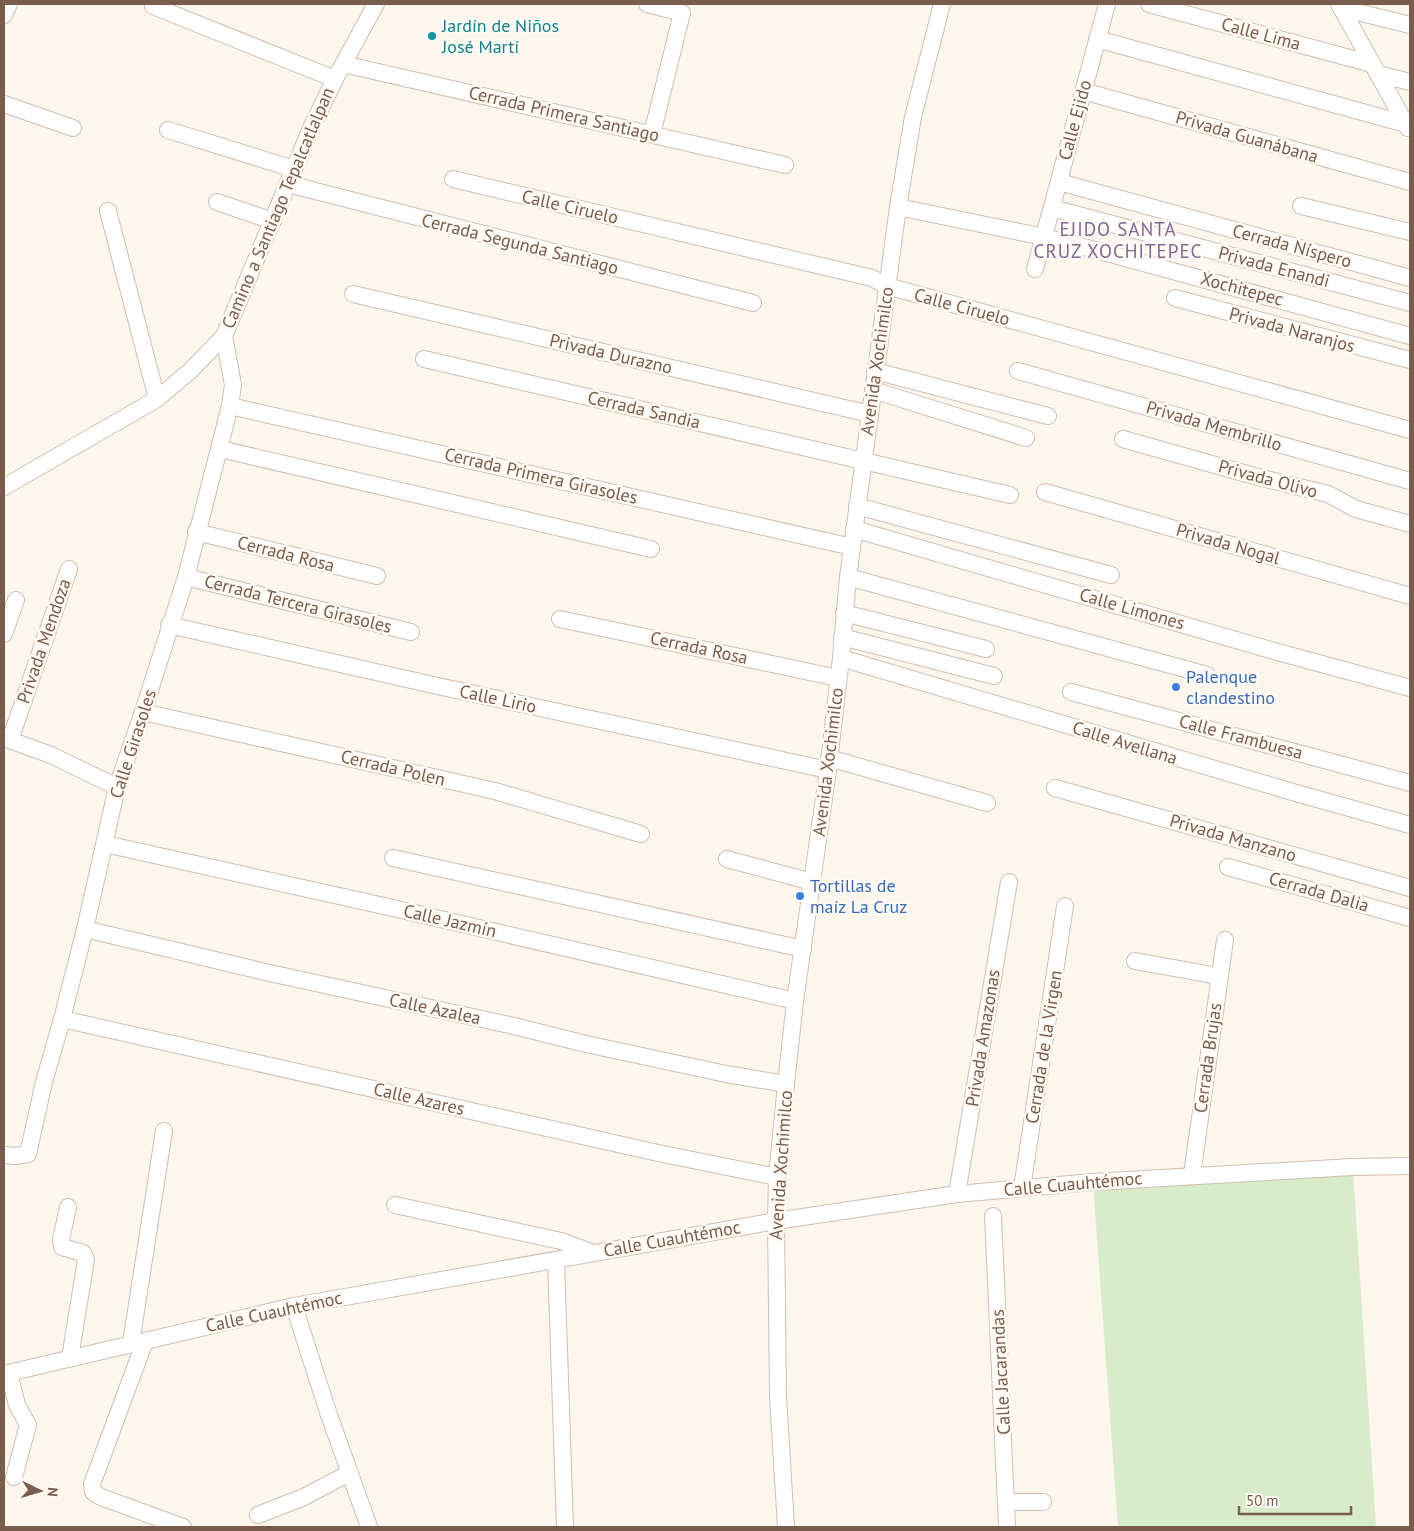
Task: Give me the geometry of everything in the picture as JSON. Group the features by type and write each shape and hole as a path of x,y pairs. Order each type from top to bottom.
{"street":[{"path":"4,15 9,4"},
{"name":"Camino a Santiago Tepalcatlalpan","path":"4,487 157,399 191,370 224,336 312,126 334,79 376,4"},
{"path":"647,4 682,13 652,134"},
{"name":"Avenida Xochimilco","path":"786,1527 778,1397 776,1221 777,1177 786,1084 795,1001 829,764 854,529 898,207 913,117 942,4"},
{"name":"Calle Ejido","path":"1035,269 1107,4"},
{"name":"Calle Lima","path":"1149,4 1375,69 1410,82"},
{"path":"153,6 334,79"},
{"path":"1340,6 1409,129"},
{"path":"1340,6 1410,24"},
{"path":"1097,39 1309,98 1409,129"},
{"name":"Cerrada Primera Santiago","path":"343,64 785,164"},
{"name":"Privada Guanábana","path":"1083,91 1410,182"},
{"path":"4,104 73,128"},
{"name":"Cerrada Segunda Santiago","path":"168,130 291,177 753,303"},
{"name":"Calle Ciruelo","path":"453,179 872,278 887,286 1410,430"},
{"name":"Cerrada Níspero","path":"1059,182 1410,278"},
{"path":"217,202 273,221"},
{"path":"1301,206 1410,232"},
{"path":"898,207 1044,237"},
{"name":"Privada Enandi","path":"1052,208 1410,303"},
{"path":"108,211 157,399"},
{"name":"Xochitepec","path":"1044,237 1124,257 1410,336"},
{"name":"Privada Durazno","path":"353,294 870,414"},
{"name":"Privada Naranjos","path":"1175,298 1410,360"},
{"name":"Calle Girasoles","path":"4,1155 28,1154 44,1082 85,929 117,786 186,577 196,532 220,449 230,406 233,385 224,336"},
{"name":"Cerrada Sandia","path":"424,359 1010,495"},
{"path":"876,371 1048,416"},
{"name":"Privada Membrillo","path":"1018,371 1410,481"},
{"path":"873,390 1026,438"},
{"name":"Cerrada Primera Girasoles","path":"230,406 852,547"},
{"name":"Privada Olivo","path":"1123,439 1254,476 1328,494 1356,509 1410,524"},
{"path":"220,449 651,549"},
{"name":"Privada Nogal","path":"1045,492 1410,596"},
{"path":"857,506 1111,575"},
{"name":"Calle Limones","path":"854,529 1410,688"},
{"name":"Cerrada Rosa","path":"196,532 377,576"},
{"name":"Privada Mendoza","path":"7,739 69,569"},
{"name":"Cerrada Tercera Girasoles","path":"186,577 411,632"},
{"path":"848,577 1207,675"},
{"path":"4,634 16,600"},
{"path":"844,613 986,649"},
{"name":"Cerrada Rosa","path":"560,619 838,678"},
{"name":"Calle Lirio","path":"169,625 433,685 829,764 987,803"},
{"path":"842,637 994,676"},
{"name":"Calle Avellana","path":"841,658 1410,825"},
{"name":"Calle Frambuesa","path":"1071,692 1410,783"},
{"name":"Cerrada Polen","path":"143,712 495,791 641,834"},
{"path":"7,739 51,755 117,786"},
{"name":"Privada Manzano","path":"1055,788 1410,888"},
{"name":"Calle Jazmín","path":"105,844 795,1001"},
{"path":"393,858 803,949"},
{"path":"727,859 812,882"},
{"name":"Cerrada Dalia","path":"1228,867 1410,918"},
{"name":"Privada Amazonas","path":"957,1194 1009,882"},
{"name":"Cerrada de la Virgen","path":"1022,1188 1065,906"},
{"name":"Calle Azalea","path":"85,929 265,972 514,1026 595,1046 726,1074 786,1084"},
{"name":"Cerrada Brujas","path":"1192,1175 1224,940"},
{"path":"1135,961 1218,976"},
{"name":"Calle Azares","path":"62,1019 658,1153 777,1177"},
{"path":"164,1131 138,1342 92,1484 93,1492 101,1497 183,1527"},
{"name":"Calle Cuauhtémoc","path":"6,1373 294,1306 776,1221 957,1194 1192,1175 1410,1166"},
{"path":"395,1205 561,1241 595,1253"},
{"path":"68,1207 60,1240 62,1247 83,1253 86,1260 70,1358"},
{"name":"Calle Jacarandas","path":"994,1216 1007,1527"},
{"path":"556,1260 564,1527"},
{"path":"294,1306 349,1473 369,1527"},
{"path":"6,1373 17,1405 28,1425 14,1477"},
{"path":"258,1515 304,1497 349,1473"},
{"path":"1006,1502 1043,1502"}],"green space":[{"path":"1353,1170 1376,1527 1118,1527 1093,1183"}],"place":[{"name":"Jardín de Niños José Martí","path":"432,36"},
{"name":"Palenque clandestino","path":"1176,687"},
{"name":"Tortillas de maíz La Cruz","path":"800,896"}],"district":[{"name":"EJIDO SANTA CRUZ XOCHITEPEC","path":"1118,240"}]}
